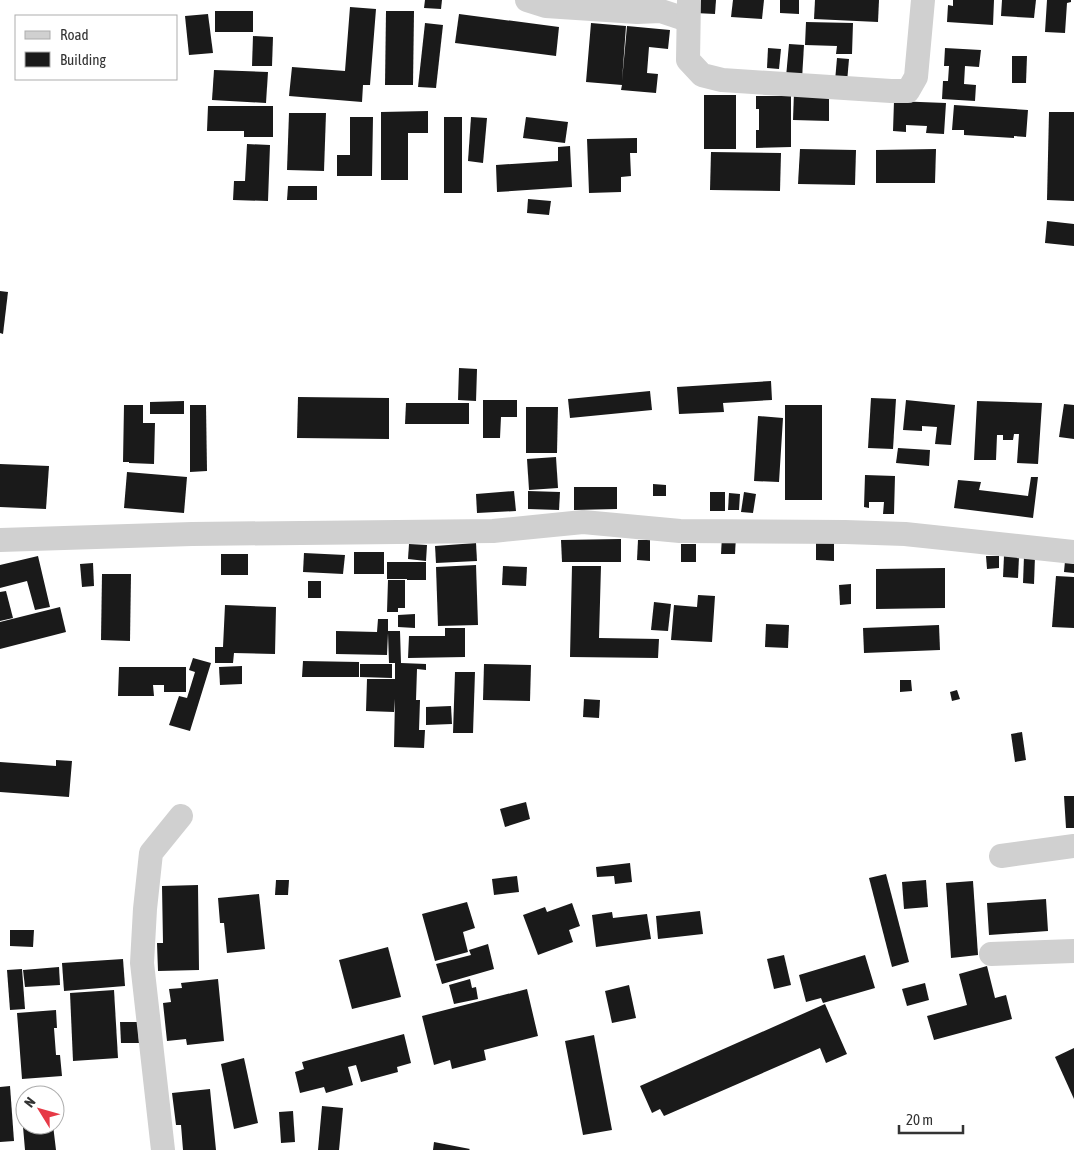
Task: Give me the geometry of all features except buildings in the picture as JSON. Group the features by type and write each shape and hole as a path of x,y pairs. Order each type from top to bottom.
{"street":[{"path":"527,0 546,6 637,12 689,10 688,60 702,75 722,80 891,91 908,91 916,77 923,0"},
{"path":"0,540 192,534 493,531 583,522 680,531 905,534 1074,552"},
{"path":"163,1150 142,963 145,909 152,853 181,816"},
{"path":"1001,856 1074,846"},
{"path":"991,954 1074,952"}]}
